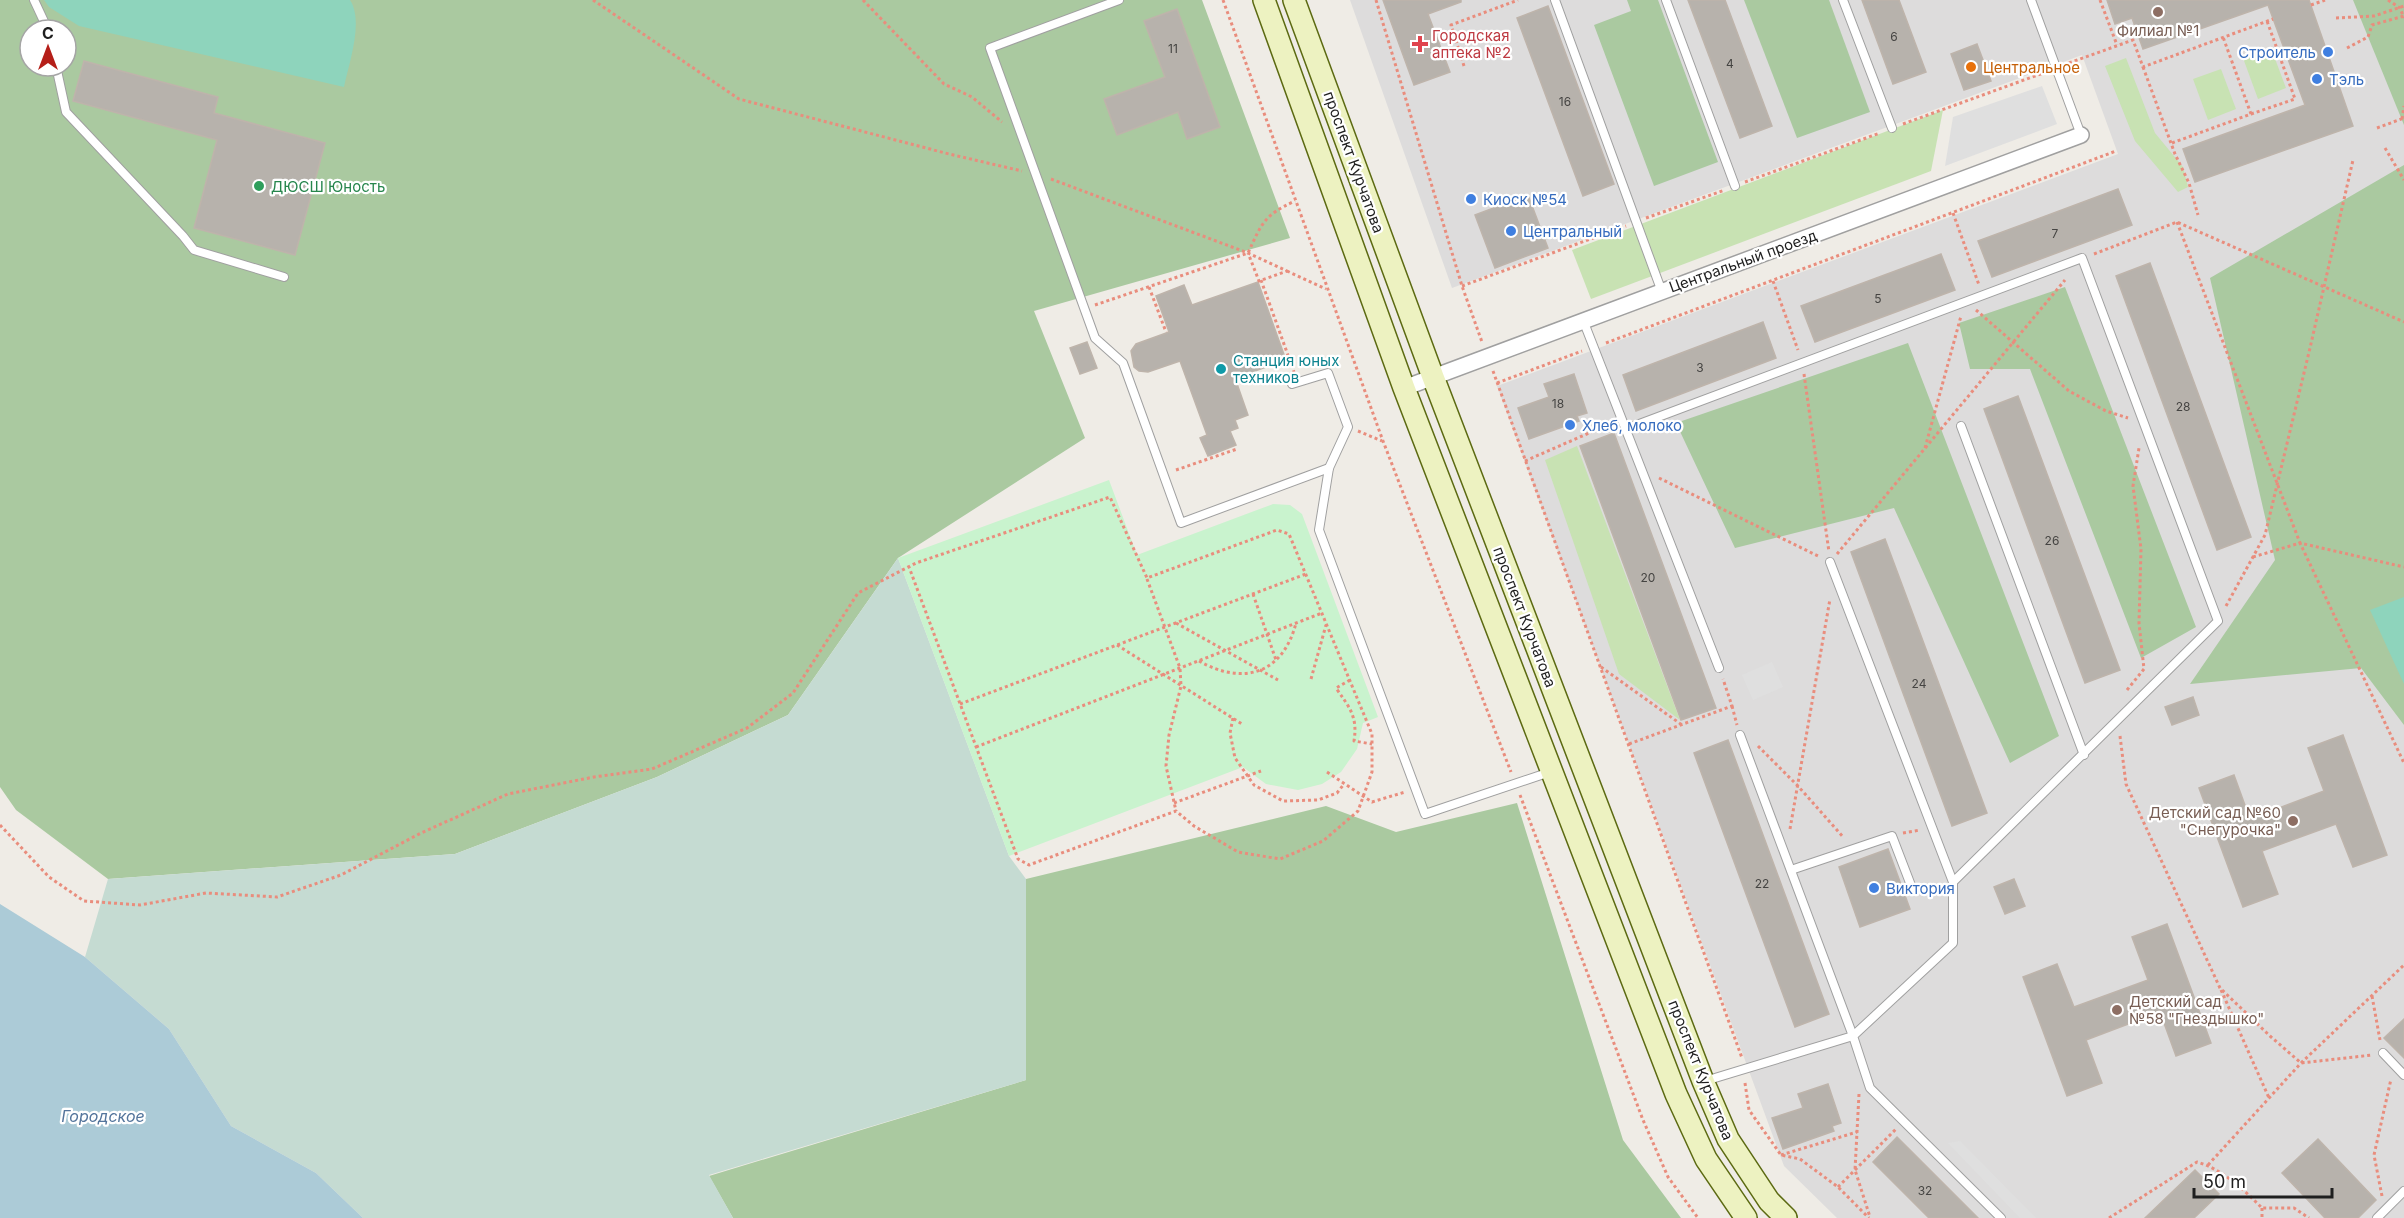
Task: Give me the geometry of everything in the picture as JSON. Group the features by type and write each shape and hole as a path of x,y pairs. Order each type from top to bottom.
{"main road":[{"name":"проспект Курчатова","path":"1264,0 1404,388 1676,1094 1706,1159 1746,1218"},
{"name":"проспект Курчатова","path":"1294,0 1433,377 1703,1082 1728,1139 1769,1201 1786,1218"},
{"path":"1753,1218 1769,1201"}],"street":[{"name":"Центральный проезд","path":"1404,388 2081,135"}],"lane":[{"path":"34,0 42,18"},
{"path":"1119,0 990,48 1095,338 1123,363 1181,523 1329,468"},
{"path":"1555,0 1662,291"},
{"path":"1666,0 1735,186"},
{"path":"1843,0 1892,128"},
{"path":"2031,0 2081,135"},
{"path":"59,78 66,112 194,250 284,277"},
{"path":"1626,429 2082,258 2218,621 1953,882"},
{"path":"1583,320 1719,668"},
{"path":"1295,383 1328,373 1348,427 1329,468 1319,530 1425,814 1552,772"},
{"path":"1961,426 2084,755"},
{"path":"1703,1082 1853,1036 1953,943 1953,882 1830,562"},
{"path":"1740,735 1853,1036 1870,1088 2001,1218"},
{"path":"1791,870 1892,836 1912,888"},
{"path":"2383,1053 2404,1075"},
{"path":"2377,1218 2404,1191"}],"path":[{"path":"593,0 739,99 1035,174 1248,253 1327,289"},
{"path":"863,0 944,84 972,97 1023,141"},
{"path":"1223,0 1383,441 1516,784 1642,1120 1668,1177 1698,1218"},
{"path":"1376,0 1462,286 1741,1052 1749,1110 1781,1155 1800,1159 1838,1187 1869,1218"},
{"path":"1464,66 1450,25 1518,0"},
{"path":"2100,0 2117,45"},
{"path":"2311,5 2325,0"},
{"path":"2388,0 2402,7"},
{"path":"2348,48 2368,37 2372,24 2404,16 2402,7"},
{"path":"2336,18 2374,16 2402,7"},
{"path":"2143,67 2273,19"},
{"path":"2172,143 2295,99 2267,21"},
{"path":"2223,37 2251,114"},
{"path":"1462,286 2133,39 2189,183 2198,215"},
{"path":"2378,128 2403,119 2404,106"},
{"path":"2385,148 2404,180"},
{"path":"1497,383 2116,151"},
{"path":"2218,621 2265,535 2353,160"},
{"path":"1084,309 1248,253 1261,225 1269,215 1295,201"},
{"path":"1953,213 1982,294"},
{"path":"2177,222 2300,543 2404,763"},
{"path":"1830,562 2082,258 2177,222 2404,322"},
{"path":"1248,253 1259,281 1261,280 1295,383"},
{"path":"1261,280 1287,271"},
{"path":"1773,281 1802,362 1830,562"},
{"path":"1149,287 1166,332"},
{"path":"1925,448 1965,301 2069,391 2106,411 2144,422 2133,486 2142,549 2139,622 2144,669 2126,692"},
{"path":"1525,461 1622,419"},
{"path":"1348,427 1383,441"},
{"path":"1164,475 1237,449"},
{"path":"1642,470 1830,562"},
{"path":"0,825 49,877 84,901 140,905 206,893 277,897 341,875 421,832 508,794 594,777 652,769 747,728 793,693 858,593 909,567 1110,497 1147,578 1180,668 1181,686 1169,735 1166,766 1176,812 1194,826 1238,852 1280,859 1323,840 1359,812 1372,772 1372,734 1289,534 1277,530 1147,578"},
{"path":"2253,557 2300,543 2404,567"},
{"path":"909,567 1018,859 1029,865 1176,812"},
{"path":"1785,854 1834,573"},
{"path":"960,704 1306,574"},
{"path":"1253,594 1276,660"},
{"path":"976,747 1322,613"},
{"path":"1176,623 1278,680"},
{"path":"1199,661 1217,671 1240,674 1260,671 1276,660 1292,641 1296,623"},
{"path":"1311,679 1327,623"},
{"path":"1117,645 1242,724"},
{"path":"1600,667 1682,725"},
{"path":"1719,668 1738,726"},
{"path":"1350,680 1336,688 1349,707 1357,725 1354,741 1372,744"},
{"path":"1629,744 1732,706"},
{"path":"1233,718 1230,733 1235,758 1254,785 1283,801 1318,800 1337,793 1344,784"},
{"path":"2118,721 2126,784 2269,1098"},
{"path":"1755,743 1797,785 1853,849"},
{"path":"1174,803 1261,771"},
{"path":"1327,772 1372,802 1415,789"},
{"path":"1892,836 1932,827"},
{"path":"2208,1165 2301,1064 2404,965"},
{"path":"2220,988 2301,1064 2383,1053 2372,996"},
{"path":"2385,1210 2374,1155 2394,1065"},
{"path":"1859,1091 1855,1170 1869,1218"},
{"path":"1838,1187 1903,1121"},
{"path":"1781,1155 1857,1132"},
{"path":"2109,1218 2197,1162 2208,1165 2245,1191 2262,1208 2262,1218"},
{"path":"2262,1208 2294,1208 2309,1218"}],"shaded area":[{"path":"1350,0 2404,0 2404,1218 1837,1218 1784,1166 1497,386 2118,154 2082,55 1452,288"},
{"path":"2042,86 2057,124 1945,166 1953,117"},
{"path":"1772,662 1783,687 1753,700 1742,675"},
{"path":"1960,1141 2036,1218 2020,1218 1948,1143"}],"green space":[{"path":"0,0 1202,0 1290,238 1034,311 1085,438 898,558 788,715 657,777 455,854 108,879 16,810 0,787"},
{"path":"44,0 350,0 356,19 356,30 344,87 79,26 78,18 66,18 49,7"},
{"path":"1627,0 1658,0 1718,162 1654,186 1594,25 1631,11"},
{"path":"1744,0 1829,0 1870,112 1797,138"},
{"path":"2353,0 2404,0 2404,125"},
{"path":"2271,48 2286,88 2258,99 2243,58"},
{"path":"2126,58 2155,133 2183,167 2188,187 2178,192 2135,141 2105,66"},
{"path":"2221,69 2236,109 2208,120 2193,79"},
{"path":"1943,110 1931,171 1591,299 1572,250"},
{"path":"2404,165 2404,725 2361,668 2190,684 2275,560 2210,278"},
{"path":"2065,287 2196,627 2141,658 2030,369 1970,369 1959,323"},
{"path":"1908,343 2059,736 2010,763 1894,508 1735,548 1676,423"},
{"path":"1577,446 1680,720 1619,674 1545,460"},
{"path":"1109,480 1137,555 1273,504 1290,505 1302,514 1378,717 1363,723 1357,749 1341,772 1322,784 1298,790 1266,784 1243,767 1009,856 898,558"},
{"path":"898,558 1009,856 1026,879 1026,1080 709,1175 733,1218 363,1218 316,1173 231,1126 169,1029 85,957 108,879 455,854 657,777 788,715"},
{"path":"2404,597 2404,684 2370,610"},
{"path":"1517,803 1623,1140 1681,1218 733,1218 709,1176 1026,1080 1026,879 1326,806 1396,832"}],"water":[{"name":"Городское","path":"0,904 85,957 169,1029 231,1126 316,1173 363,1218 0,1218"}],"building":[{"name":"Городская аптека №2","path":"1383,0 1461,0 1461,2 1428,14 1450,72 1414,85"},
{"path":"1688,0 1725,0 1772,126 1740,138"},
{"path":"1862,0 1899,0 1926,72 1893,84"},
{"name":"Тэль","path":"2107,0 2309,0 2353,126 2195,182 2183,149 2305,105 2268,5 2143,49 2132,18 2115,24"},
{"path":"1548,6 1614,184 1583,196 1517,18"},
{"path":"1177,9 1220,127 1187,139 1178,112 1117,135 1104,99 1165,77 1144,21"},
{"name":"Центральное","path":"1977,44 1991,81 1964,90 1951,54"},
{"name":"ДЮСШ Юность","path":"84,61 218,97 214,113 325,143 295,255 194,228 217,140 73,101"},
{"path":"2118,189 2132,225 1992,277 1978,241"},
{"name":"Центральный","path":"1528,195 1548,248 1495,268 1475,215"},
{"path":"1941,254 1955,290 1815,342 1801,306"},
{"path":"2150,263 2251,537 2217,550 2116,276"},
{"name":"Станция юных техников","path":"1258,282 1286,360 1235,378 1248,415 1235,420 1238,428 1230,431 1236,445 1208,456 1200,438 1207,435 1180,361 1148,372 1139,371 1134,367 1131,351 1136,344 1169,332 1156,296 1184,285 1192,305"},
{"path":"1763,322 1776,358 1636,411 1623,375"},
{"path":"1087,342 1097,368 1080,374 1070,348"},
{"path":"1574,374 1587,413 1577,416 1579,421 1529,439 1518,408 1549,397 1544,384"},
{"path":"2018,396 2120,670 2085,683 1984,409"},
{"path":"1614,433 1716,708 1681,720 1580,446"},
{"path":"1885,539 1987,813 1952,826 1851,552"},
{"path":"2193,697 2199,715 2172,725 2165,707"},
{"name":"Детский сад №60 \"Снегурочка\"","path":"2343,735 2387,855 2353,867 2336,824 2262,851 2278,894 2243,907 2199,788 2234,775 2250,819 2324,791 2308,748"},
{"path":"1728,740 1829,1014 1795,1027 1694,753"},
{"name":"Виктория","path":"1888,849 1910,909 1860,927 1839,867"},
{"path":"2014,879 2025,906 2005,914 1994,887"},
{"name":"Детский сад №58 \"Гнездышко\"","path":"2167,924 2211,1043 2176,1056 2160,1012 2086,1040 2102,1083 2067,1096 2023,977 2057,964 2074,1007 2148,980 2132,937"},
{"path":"2404,1019 2404,1058 2384,1038"},
{"path":"1828,1084 1841,1123 1832,1126 1834,1131 1783,1149 1772,1118 1803,1108 1798,1094"},
{"path":"1897,1137 1978,1218 1929,1218 1873,1162"},
{"path":"2318,1139 2376,1200 2358,1218 2325,1218 2282,1173"},
{"path":"2195,1170 2219,1194 2194,1218 2145,1218"}],"place":[{"name":"Филиал №1","path":"2158,12"},
{"name":"Городская аптека №2","path":"1420,44"},
{"name":"Строитель","path":"2328,52"},
{"name":"Центральное","path":"1971,67"},
{"name":"Тэль","path":"2317,79"},
{"name":"ДЮСШ Юность","path":"259,186"},
{"name":"Киоск №54","path":"1471,199"},
{"name":"Центральный","path":"1511,231"},
{"name":"Станция юных техников","path":"1221,369"},
{"name":"Хлеб, молоко","path":"1570,425"},
{"name":"Детский сад №60 \"Снегурочка\"","path":"2293,821"},
{"name":"Виктория","path":"1874,888"},
{"name":"Детский сад №58 \"Гнездышко\"","path":"2117,1010"}]}
